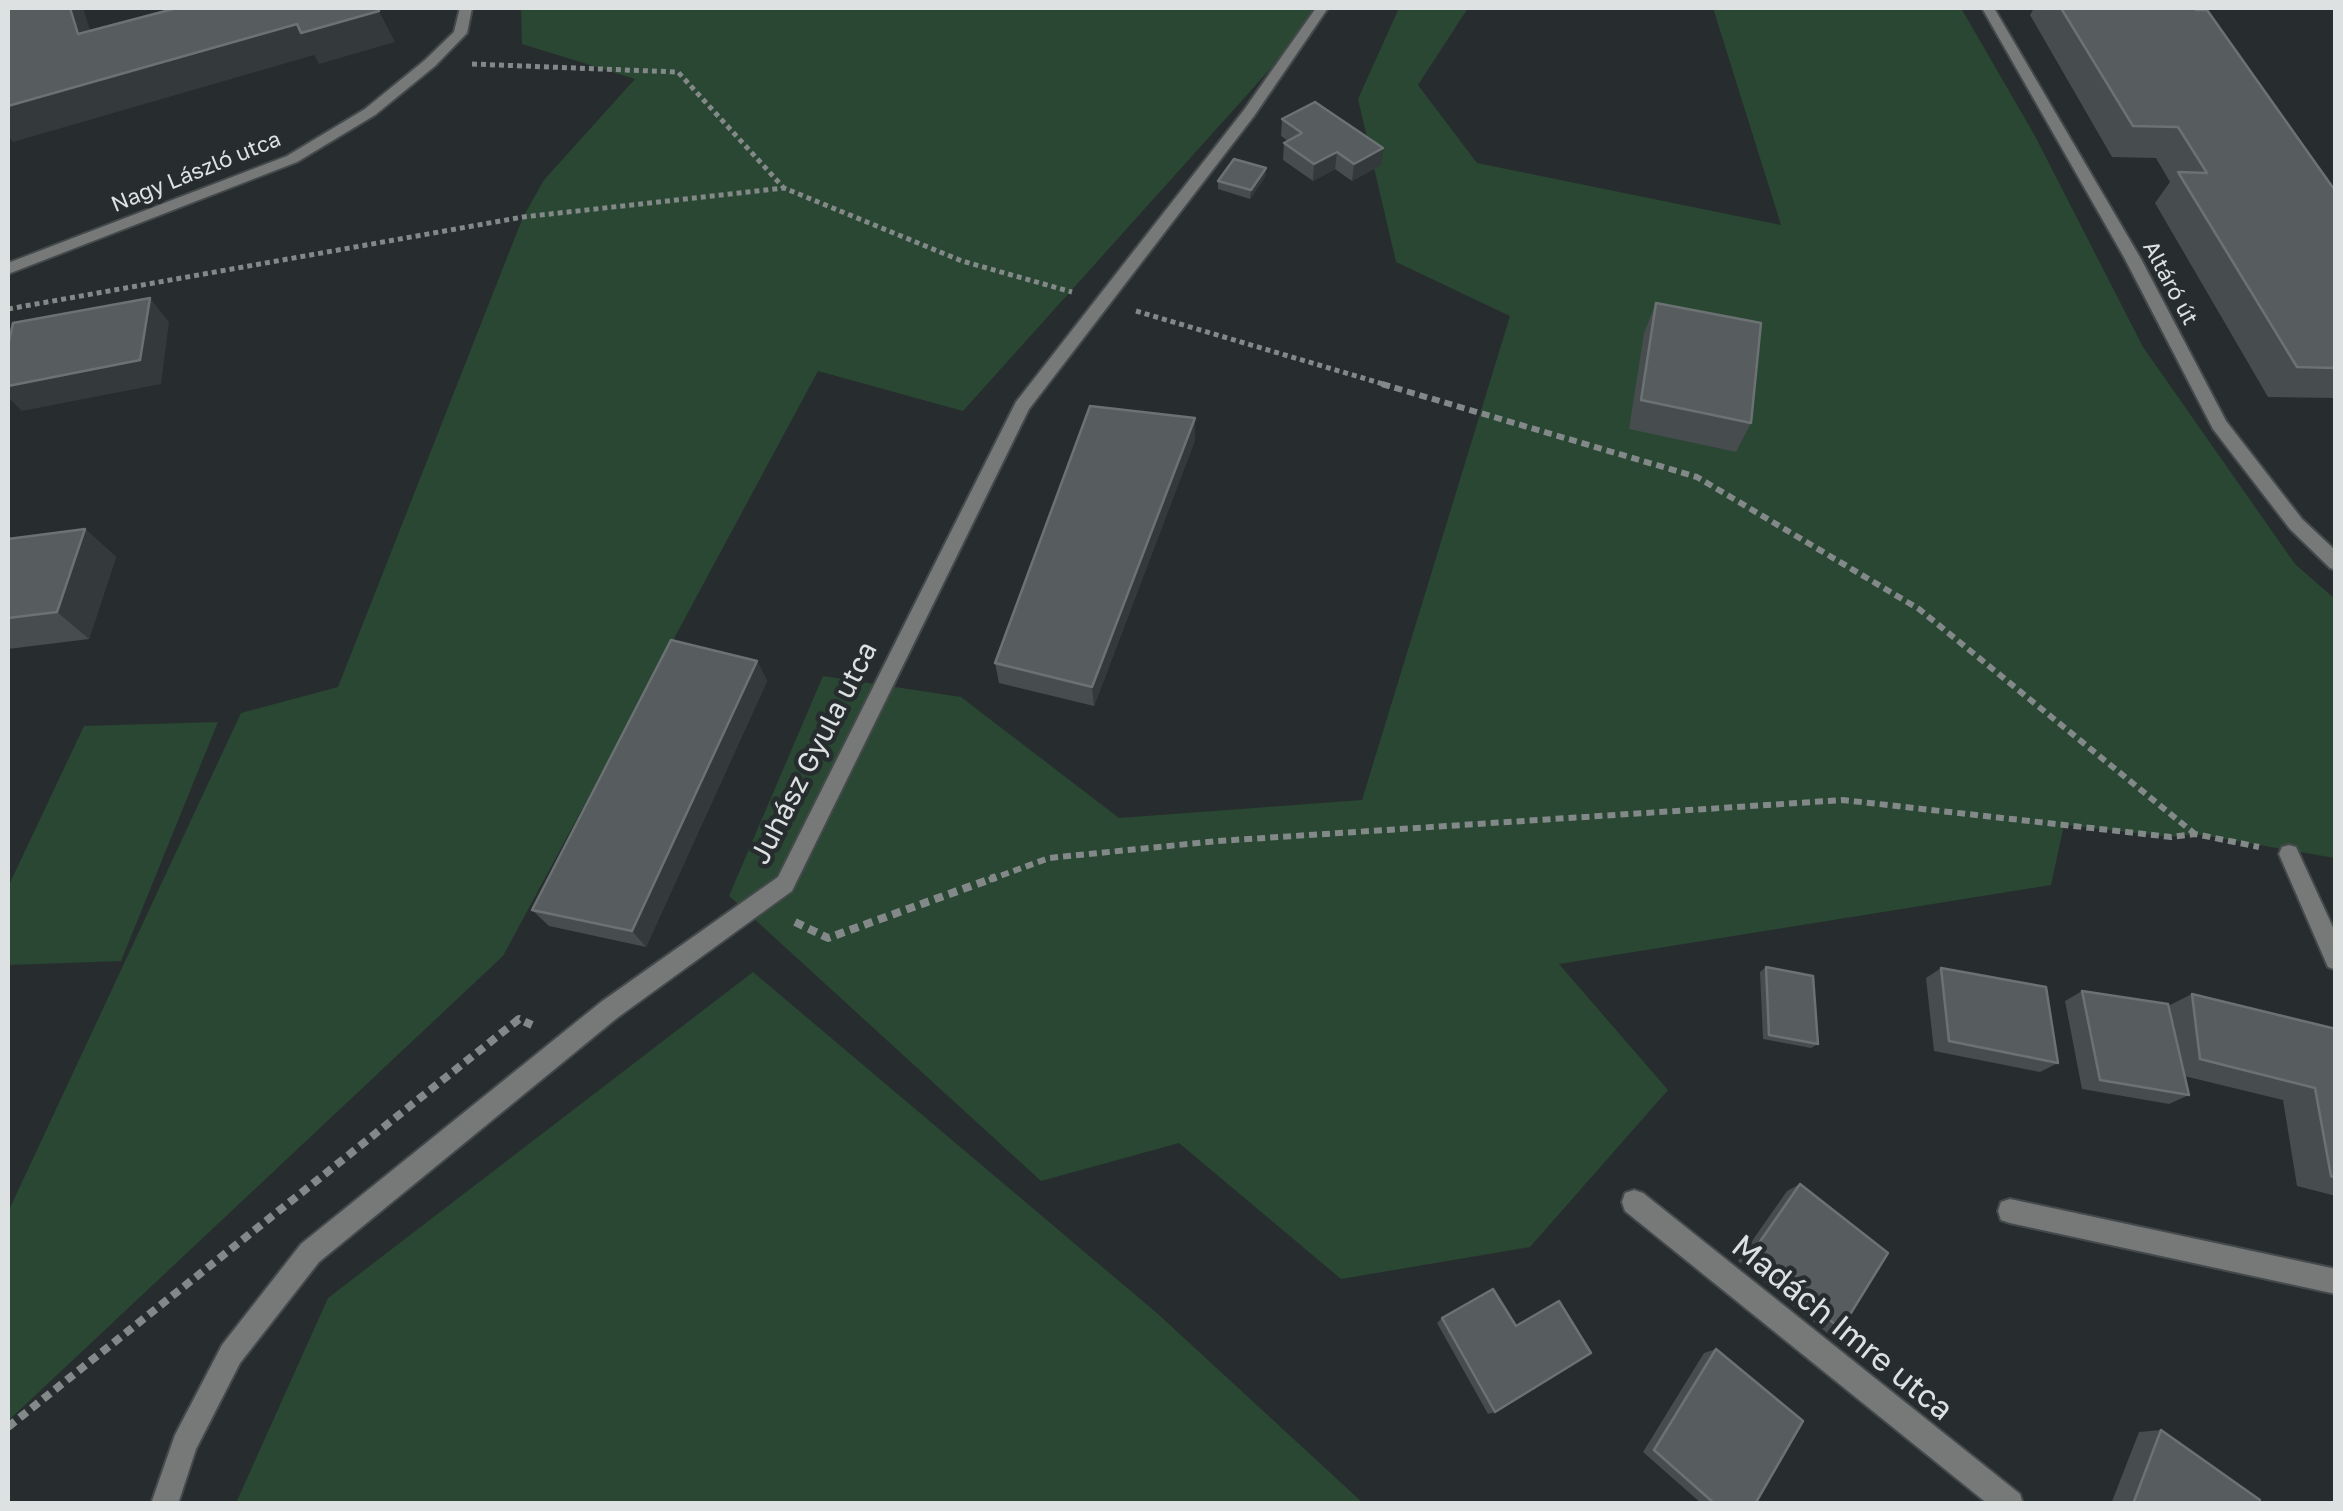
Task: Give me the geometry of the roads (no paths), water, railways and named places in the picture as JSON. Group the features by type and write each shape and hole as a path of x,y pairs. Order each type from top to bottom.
{"street":[{"name":"Nagy László utca","path":"8,268 292,159 370,112 430,63 460,32 466,8"},
{"name":"Juhász Gyula utca","path":"164,1504 184,1444 231,1354 310,1253 570,1042 785,884 1022,406 1249,113 1322,8"},
{"name":"Altáró út","path":"1988,8 2132,259 2218,425 2296,524 2336,563"},
{"path":"2290,854 2336,960"},
{"name":"Madách Imre utca","path":"1634,1202 2010,1504"},
{"path":"2010,1211 2336,1282"}]}
